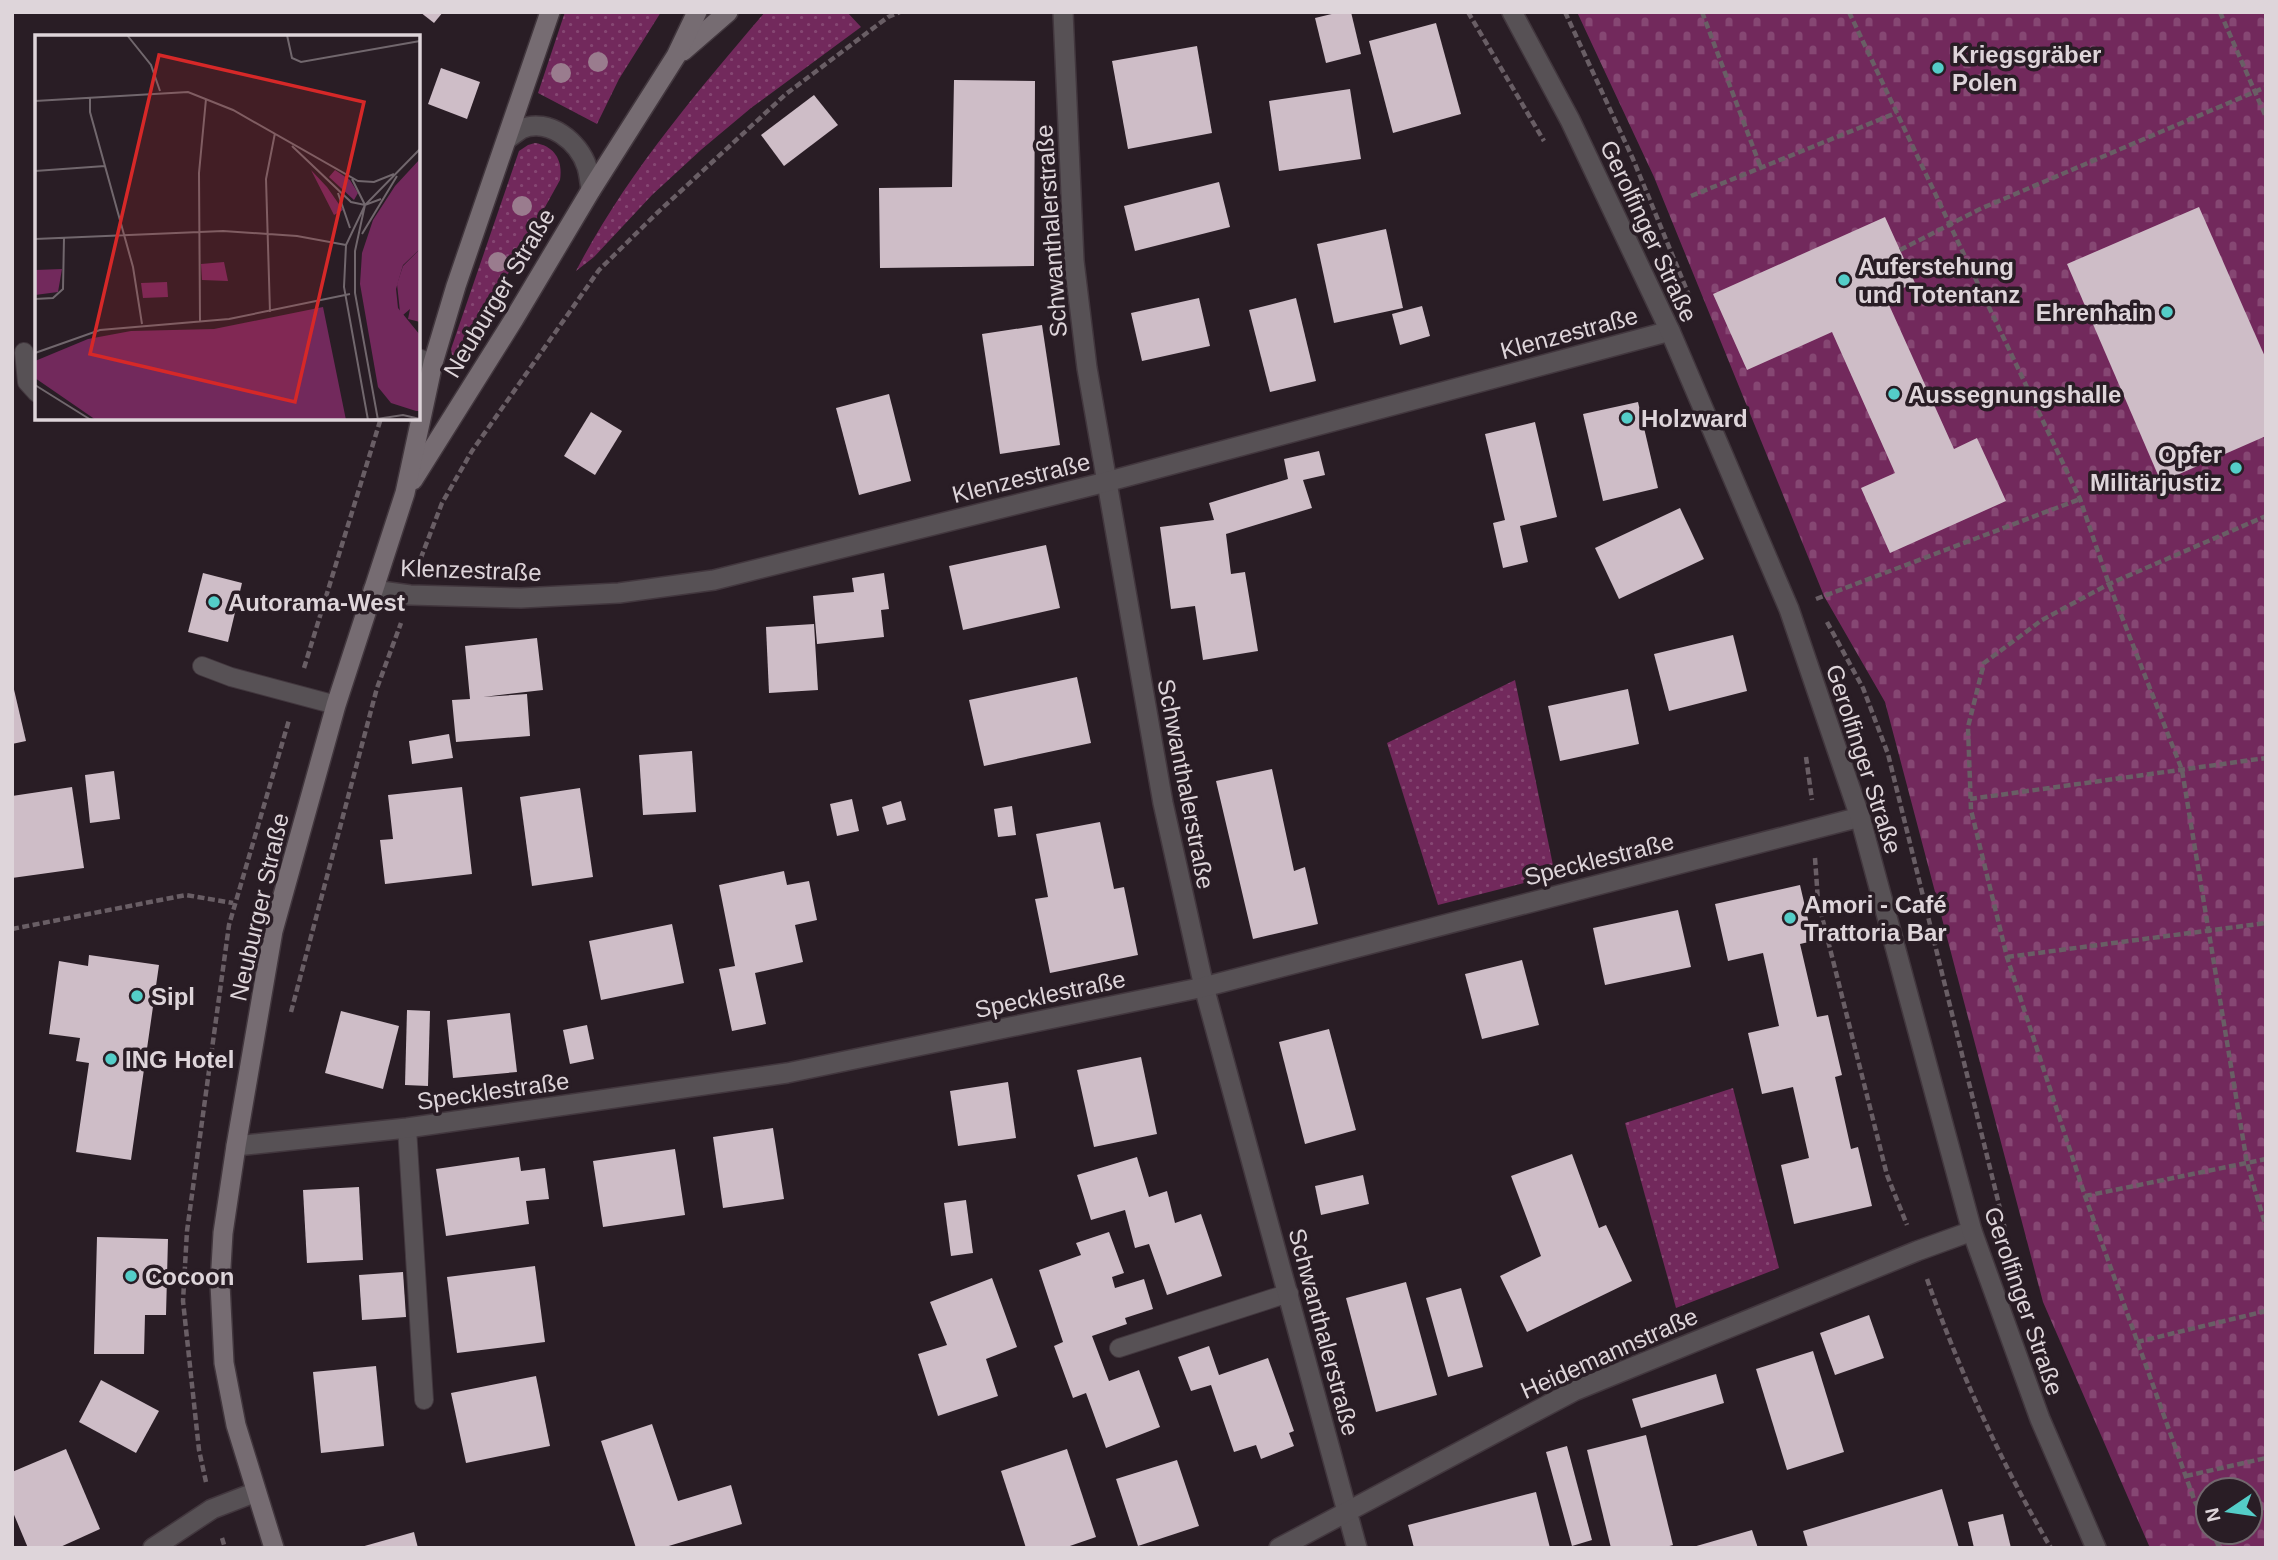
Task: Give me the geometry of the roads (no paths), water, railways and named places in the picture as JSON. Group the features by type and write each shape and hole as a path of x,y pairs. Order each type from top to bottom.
{"main road":[{"name":"Neuburger Straße","path":"420,399 426,361 456,286 550,12"},
{"name":"Neuburger Straße","path":"405,493 676,56 697,12"},
{"name":"Neuburger Straße","path":"676,56 727,12"},
{"name":"Neuburger Straße","path":"274,1548 236,1425 224,1363 220,1297 223,1233 273,931 336,705 405,493 417,420"}],"street":[{"name":"Schwanthalerstraße","path":"1063,12 1074,261 1087,368 1163,803 1204,987 1357,1548"},
{"name":"Gerolfinger Straße","path":"1512,12 1570,120 1670,331 1789,609 1860,817 1972,1231 2040,1419 2096,1548"},
{"path":"507,139 521,129 535,126 562,134 573,142 581,153 591,190"},
{"name":"Klenzestraße","path":"373,590 411,595 521,598 619,593 714,580 1106,482 1670,331"},
{"name":"Specklestraße","path":"236,1146 407,1128 787,1073 1204,987 1860,817"},
{"name":"Heidemannstraße","path":"1279,1548 1574,1391 1972,1231"},
{"path":"153,1548 212,1509 256,1492"}],"lane":[{"path":"24,352 27,382 35,391"},
{"path":"202,666 244,681 336,705"},
{"path":"407,1128 424,1400"},
{"path":"1119,1348 1289,1293"}],"place":[{"name":"Kriegsgräber Polen","path":"1938,68"},
{"name":"Auferstehung und Totentanz","path":"1844,280"},
{"name":"Ehrenhain","path":"2167,312"},
{"name":"Aussegnungshalle","path":"1894,394"},
{"name":"Holzward","path":"1627,418"},
{"name":"Opfer Militärjustiz","path":"2236,468"},
{"name":"Autorama-West","path":"214,602"},
{"name":"Amori - Café Trattoria Bar","path":"1790,918"},
{"name":"Sipl","path":"137,996"},
{"name":"ING Hotel","path":"111,1059"},
{"name":"Cocoon","path":"131,1276"}]}
